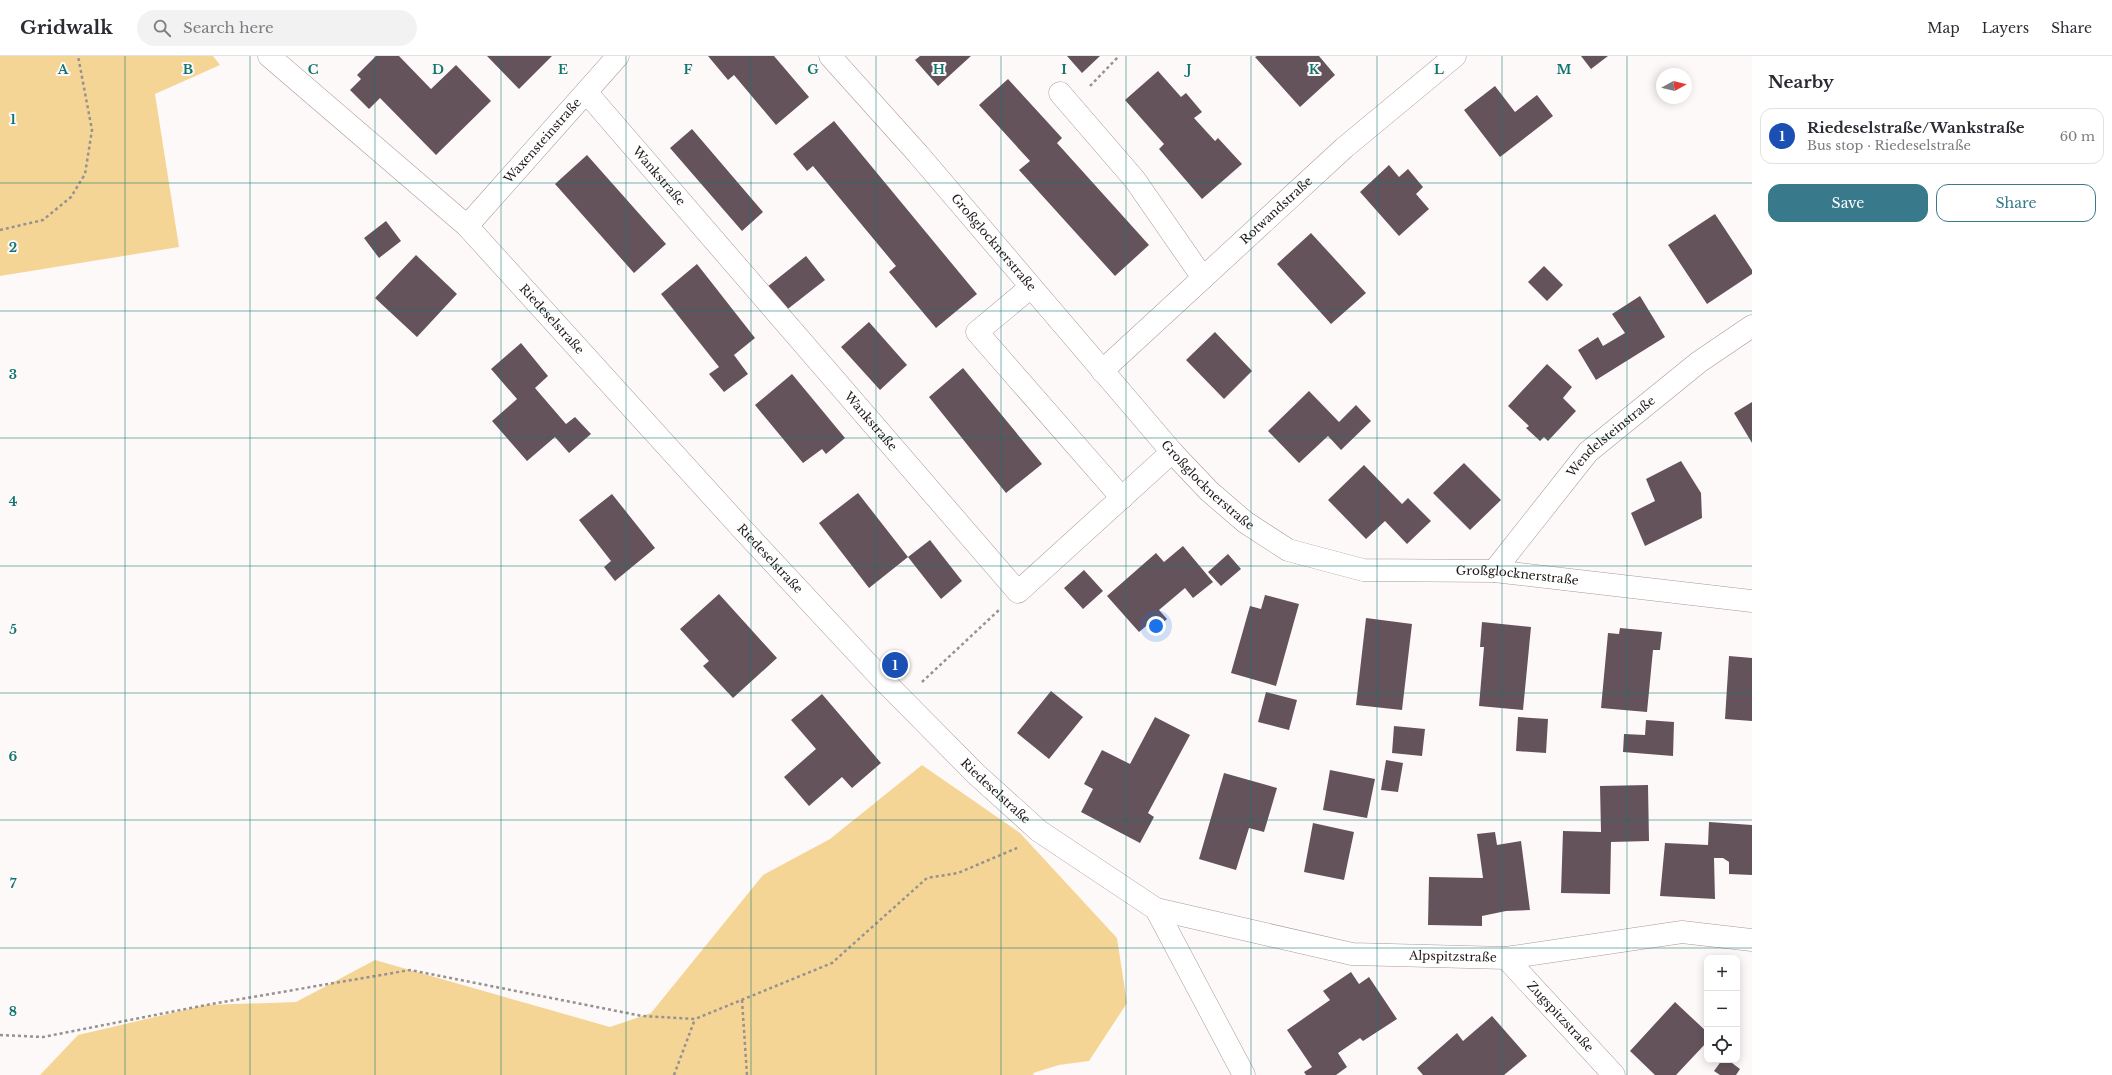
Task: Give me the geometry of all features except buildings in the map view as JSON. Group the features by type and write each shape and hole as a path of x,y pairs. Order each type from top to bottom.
{"street":[{"name":"Riedeselstraße","path":"269,56 467,226 744,531 903,700 976,774 1039,831 1156,909 1244,1075"},
{"name":"Waxensteinstraße","path":"467,226 587,93 618,56"},
{"name":"Großglocknerstraße","path":"830,56 918,154 1172,452 1209,491 1245,522 1288,550 1363,570 1494,571 1752,601"},
{"name":"Rotwandstraße","path":"1102,371 1344,148 1455,56"},
{"name":"Wankstraße","path":"587,93 1018,592"},
{"path":"1066,100 1135,180 1203,278"},
{"path":"1031,287 976,332 1122,498"},
{"name":"Wendelsteinstraße","path":"1494,571 1588,452 1699,362 1752,326"},
{"path":"1018,592 1172,452"},
{"name":"Alpspitzstraße","path":"1156,909 1338,952 1506,958 1682,932 1752,940"},
{"name":"Zugspitzstraße","path":"1506,958 1614,1075"}],"path":[{"path":"0,230 43,220 71,197 85,174 92,130 78,56"},
{"path":"1066,100 1119,56"},
{"path":"903,700 1018,592"},
{"path":"0,1036 43,1037 206,1005 410,970 642,1016 695,1019 832,963 927,878 958,873 1028,842 1039,831"},
{"path":"742,1000 747,1075"},
{"path":"674,1075 695,1019"}],"shaded area":[{"path":"0,56 213,56 220,65 155,94 179,247 0,276"},
{"path":"922,765 1020,833 1117,938 1127,1003 1089,1061 1059,1065 1033,1073 1034,1075 40,1075 78,1035 206,1005 296,1002 375,960 610,1027 651,1013 763,875 830,839"}],"place":[{"name":"Riedeselstraße/Wankstraße","path":"895,665"}]}
